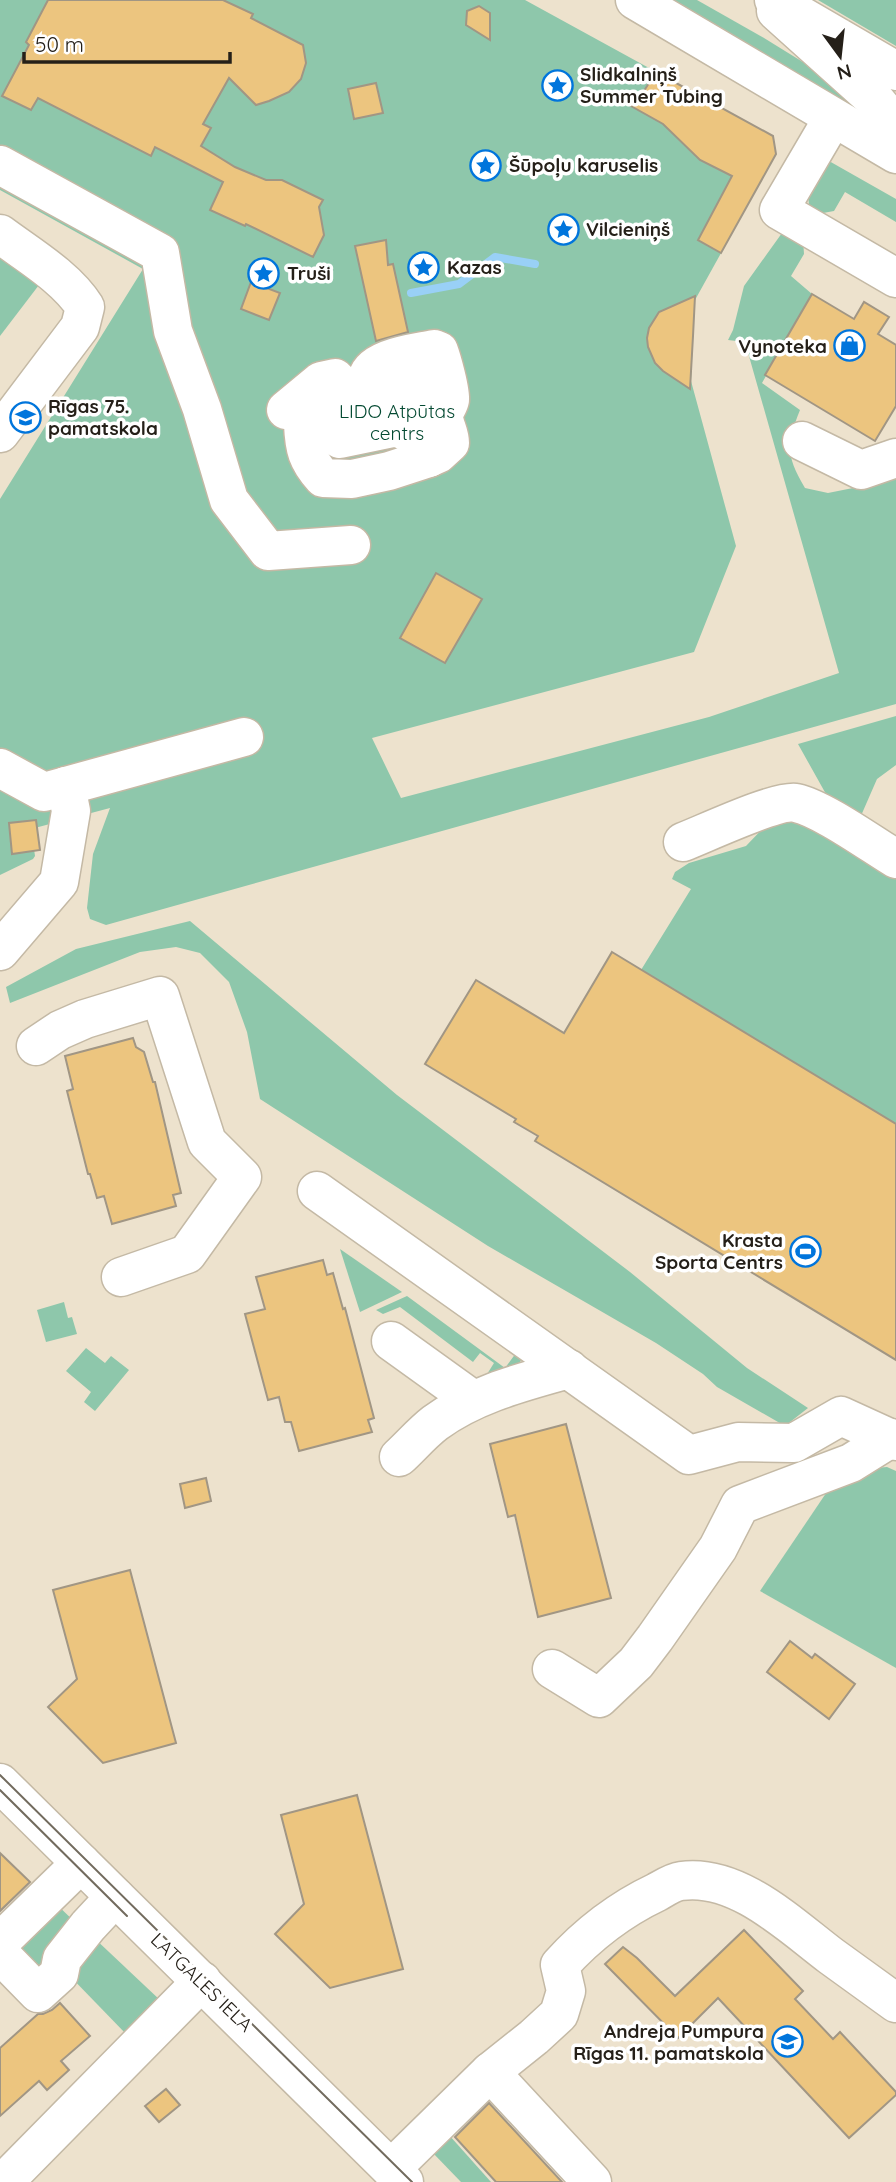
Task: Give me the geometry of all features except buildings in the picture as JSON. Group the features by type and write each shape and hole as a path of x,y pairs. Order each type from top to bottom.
{"main road":[{"path":"635,0 896,154"},
{"path":"764,0 875,100 896,125"},
{"path":"775,0 896,71"},
{"path":"833,118 779,210 896,278"},
{"path":"0,165 160,253 173,331 202,409 229,500 268,551 351,545"},
{"path":"0,234 58,278 85,307 80,327 0,433"},
{"path":"286,410 321,381 335,377 393,420"},
{"path":"340,402 393,420 358,461 352,462 339,456 332,461 308,455 303,424 313,418 331,418 340,402"},
{"path":"802,441 861,470 896,458"},
{"path":"55,789 244,737"},
{"path":"0,768 55,789 72,811 59,882 2,949"},
{"path":"683,842 750,814 793,802 815,810 896,859"},
{"path":"36,1046 60,1030 85,1019 160,996 207,1142 242,1177 187,1254 121,1277"},
{"path":"317,1191 689,1455 738,1442 793,1443 841,1416 894,1439"},
{"path":"391,1341 473,1400"},
{"path":"399,1457 434,1424 473,1400 569,1369"},
{"path":"552,1669 599,1698 642,1655 718,1548 740,1506 850,1463 894,1439"},
{"name":"LATGALES IELA","path":"0,1783 397,2176"},
{"path":"0,1942 81,1863"},
{"path":"397,2176 490,2072 559,2014 565,1991 560,1965 575,1949 607,1920 636,1902 680,1881 705,1881 726,1886 768,1907 896,2003"},
{"path":"0,1954 38,1993 59,1974 62,1959 88,1926 116,1898"},
{"path":"4,2182 202,1981"},
{"path":"490,2072 592,2182"}],"green space":[{"name":"LIDO Atpūtas centrs","path":"0,0 525,0 773,136 776,154 695,300 691,381 736,546 694,652 372,738 401,798 709,717 839,673 745,342 728,340 744,286 782,233 803,239 804,254 791,276 812,294 762,383 800,410 792,432 790,450 794,467 805,488 828,493 868,485 896,472 896,704 106,925 90,919 87,908 93,854 110,808 31,829 35,856 33,859 0,875 0,499 143,269 0,190"},
{"path":"663,0 697,0 819,72 870,117"},
{"path":"818,0 896,0 896,46"},
{"path":"829,161 896,199 896,222 845,192 834,211 823,213 809,205 808,195"},
{"path":"0,249 42,281 0,336"},
{"path":"896,716 896,765 877,779 860,818 831,803 798,744"},
{"path":"801,819 896,877 896,1124 641,970 691,889 672,879 675,872 689,863 746,846 767,824"},
{"path":"190,921 397,1095 630,1272 747,1368 808,1408 785,1426 717,1387 703,1374 656,1343 488,1246 260,1099 247,1032 229,982 200,953 176,947 140,952 10,1003 6,987 76,949"},
{"path":"340,1249 402,1292 360,1312"},
{"path":"407,1296 505,1368 516,1353 521,1360 517,1369 484,1379 494,1363 480,1353 473,1362 400,1307 383,1314 376,1310"},
{"path":"64,1302 68,1318 72,1317 77,1334 46,1342 37,1310"},
{"path":"86,1348 105,1363 111,1356 129,1370 95,1411 84,1402 91,1392 66,1371"},
{"path":"887,1467 896,1471 896,1668 760,1591 841,1471"},
{"path":"50,1898 81,1928 39,1985 1,1948"},
{"path":"92,1936 161,2001 127,2035 65,1971"},
{"path":"449,2135 491,2182 461,2182 432,2152"}],"waterway":[{"path":"411,293 459,284 495,257 535,264"}],"tram line":[{"path":"0,1775 412,2182"},
{"path":"0,1790 127,1916"}],"place":[{"name":"Slidkalniņš Summer Tubing","path":"557,85"},
{"name":"Šūpoļu karuselis","path":"486,165"},
{"name":"Vilcieniņš","path":"563,229"},
{"name":"Kazas","path":"424,267"},
{"name":"Truši","path":"264,273"},
{"name":"Vynoteka","path":"850,346"},
{"name":"Rīgas 75. pamatskola","path":"25,417"},
{"name":"Krasta Sporta Centrs","path":"806,1251"},
{"name":"Andreja Pumpura Rīgas 11. pamatskola","path":"787,2042"}]}
